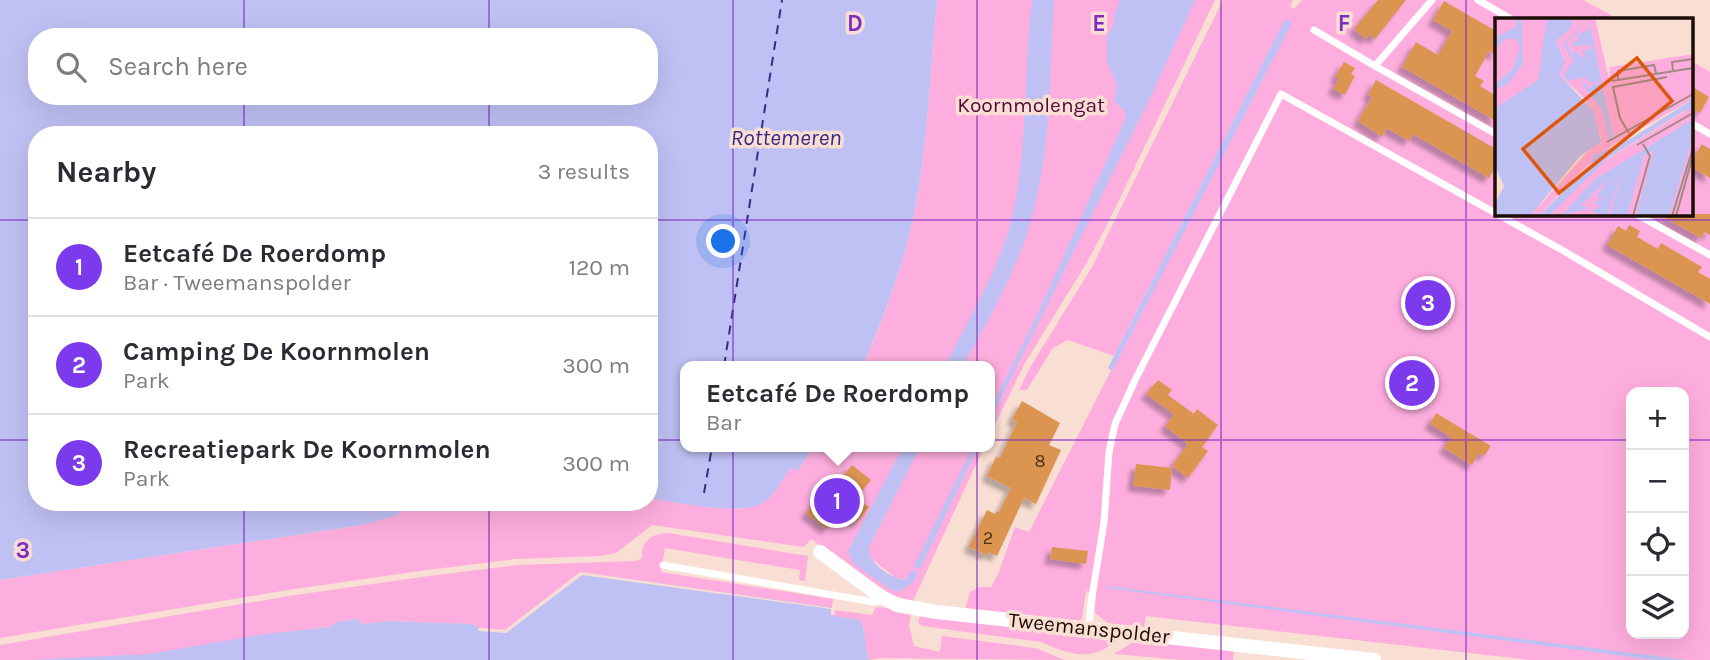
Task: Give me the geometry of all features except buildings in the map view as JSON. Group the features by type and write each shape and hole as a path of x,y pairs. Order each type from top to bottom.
{"street":[{"name":"Tweemanspolder","path":"820,552 897,605 937,612 1374,660"}],"lane":[{"path":"1375,66 1432,0"},
{"path":"1478,0 1509,18"},
{"path":"1314,30 1495,133"},
{"path":"1089,628 1104,522 1109,452 1115,424 1280,94 1495,213"},
{"path":"1692,124 1710,134"},
{"path":"1499,215 1710,337"},
{"path":"1638,215 1710,255"},
{"path":"663,565 873,602 888,600"}],"green space":[{"name":"Koornmolengat","path":"937,0 1215,0 1107,225 1025,363 995,424 995,361 865,361 903,257 918,192"},
{"path":"1223,0 1293,0 1290,7 1294,9 1302,0 1583,0 1616,18 1495,18 1495,215 1692,215 1692,62 1710,72 1710,660 1688,660 1491,638 1654,660 1530,660 1146,616 1144,627 1108,623 1095,613 1096,593 1086,591 1082,619 1072,623 965,610 970,592 979,587 991,587 1015,527 1029,532 1288,21 1285,20 1114,356 1068,340 1053,348 1027,390 1019,390 1029,369 1092,267"},
{"path":"810,452 982,452 913,601 891,595 811,539 804,547 652,525 616,553 599,556 515,559 427,570 288,590 0,638 0,580 362,525 404,511 658,511 658,499 740,509 792,467 797,471","holes":["904,477 869,547 869,557 895,577 906,580 891,590 851,544"]},
{"path":"668,533 808,556 805,581 799,580 800,570 665,548 661,572 833,599 832,608 581,572 505,630 479,628 473,624 388,621 363,624 357,619 337,622 330,627 150,654 94,659 0,660 0,645 289,596 517,565 636,561 642,558 643,547 648,540"},
{"path":"876,607 912,610 909,626 914,646 940,652 942,636 1035,648 1065,660 869,660 864,628 834,616 835,610 872,615"},
{"path":"921,613 1123,637 1097,652 1076,654 1041,642 922,626 918,622"},
{"path":"1138,639 1234,650 1233,660 1182,660 1114,654"}],"water":[{"name":"Rottemeren","path":"0,0 937,0 925,138 913,219 898,275 865,361 680,361 680,452 810,452 797,471 791,468 764,502 741,508 708,507 658,499 658,126 28,126 28,511 403,511 362,525 0,580"},
{"path":"1032,0 1054,0 1048,122 1033,213 1011,274 966,361 948,361 990,278 1010,225 1023,141"},
{"path":"1120,0 1195,0 1155,88 995,410 995,400 1038,313 1125,119 1125,111 1114,101 1117,85 1107,62 1107,35 1114,24 1114,15"},
{"path":"1285,19 1292,23 1112,371 1108,368"},
{"path":"900,452 917,452 869,547 869,553 876,564 894,576 906,580 911,570 918,572 913,582 900,591 891,590 853,563 848,551"},
{"path":"971,452 976,452 920,569 914,566"},
{"path":"580,572 835,608 834,616 860,620 869,660 30,660 149,654 265,634 330,627 337,622 357,619 363,624 388,621 473,624 479,628 505,630"},
{"path":"1107,586 1687,660 1654,660"}],"pier":[{"path":"580,572 832,608 836,605 834,615 831,615 831,609 582,575 506,633 478,631 479,628 505,630"}],"ferry route":[{"path":"725,361 782,0"},
{"path":"704,493 711,452"}],"place":[{"name":"Recreatiepark De Koornmolen","path":"1428,303"},
{"name":"Camping De Koornmolen","path":"1412,383"},
{"name":"Eetcafé De Roerdomp","path":"837,501"}]}
